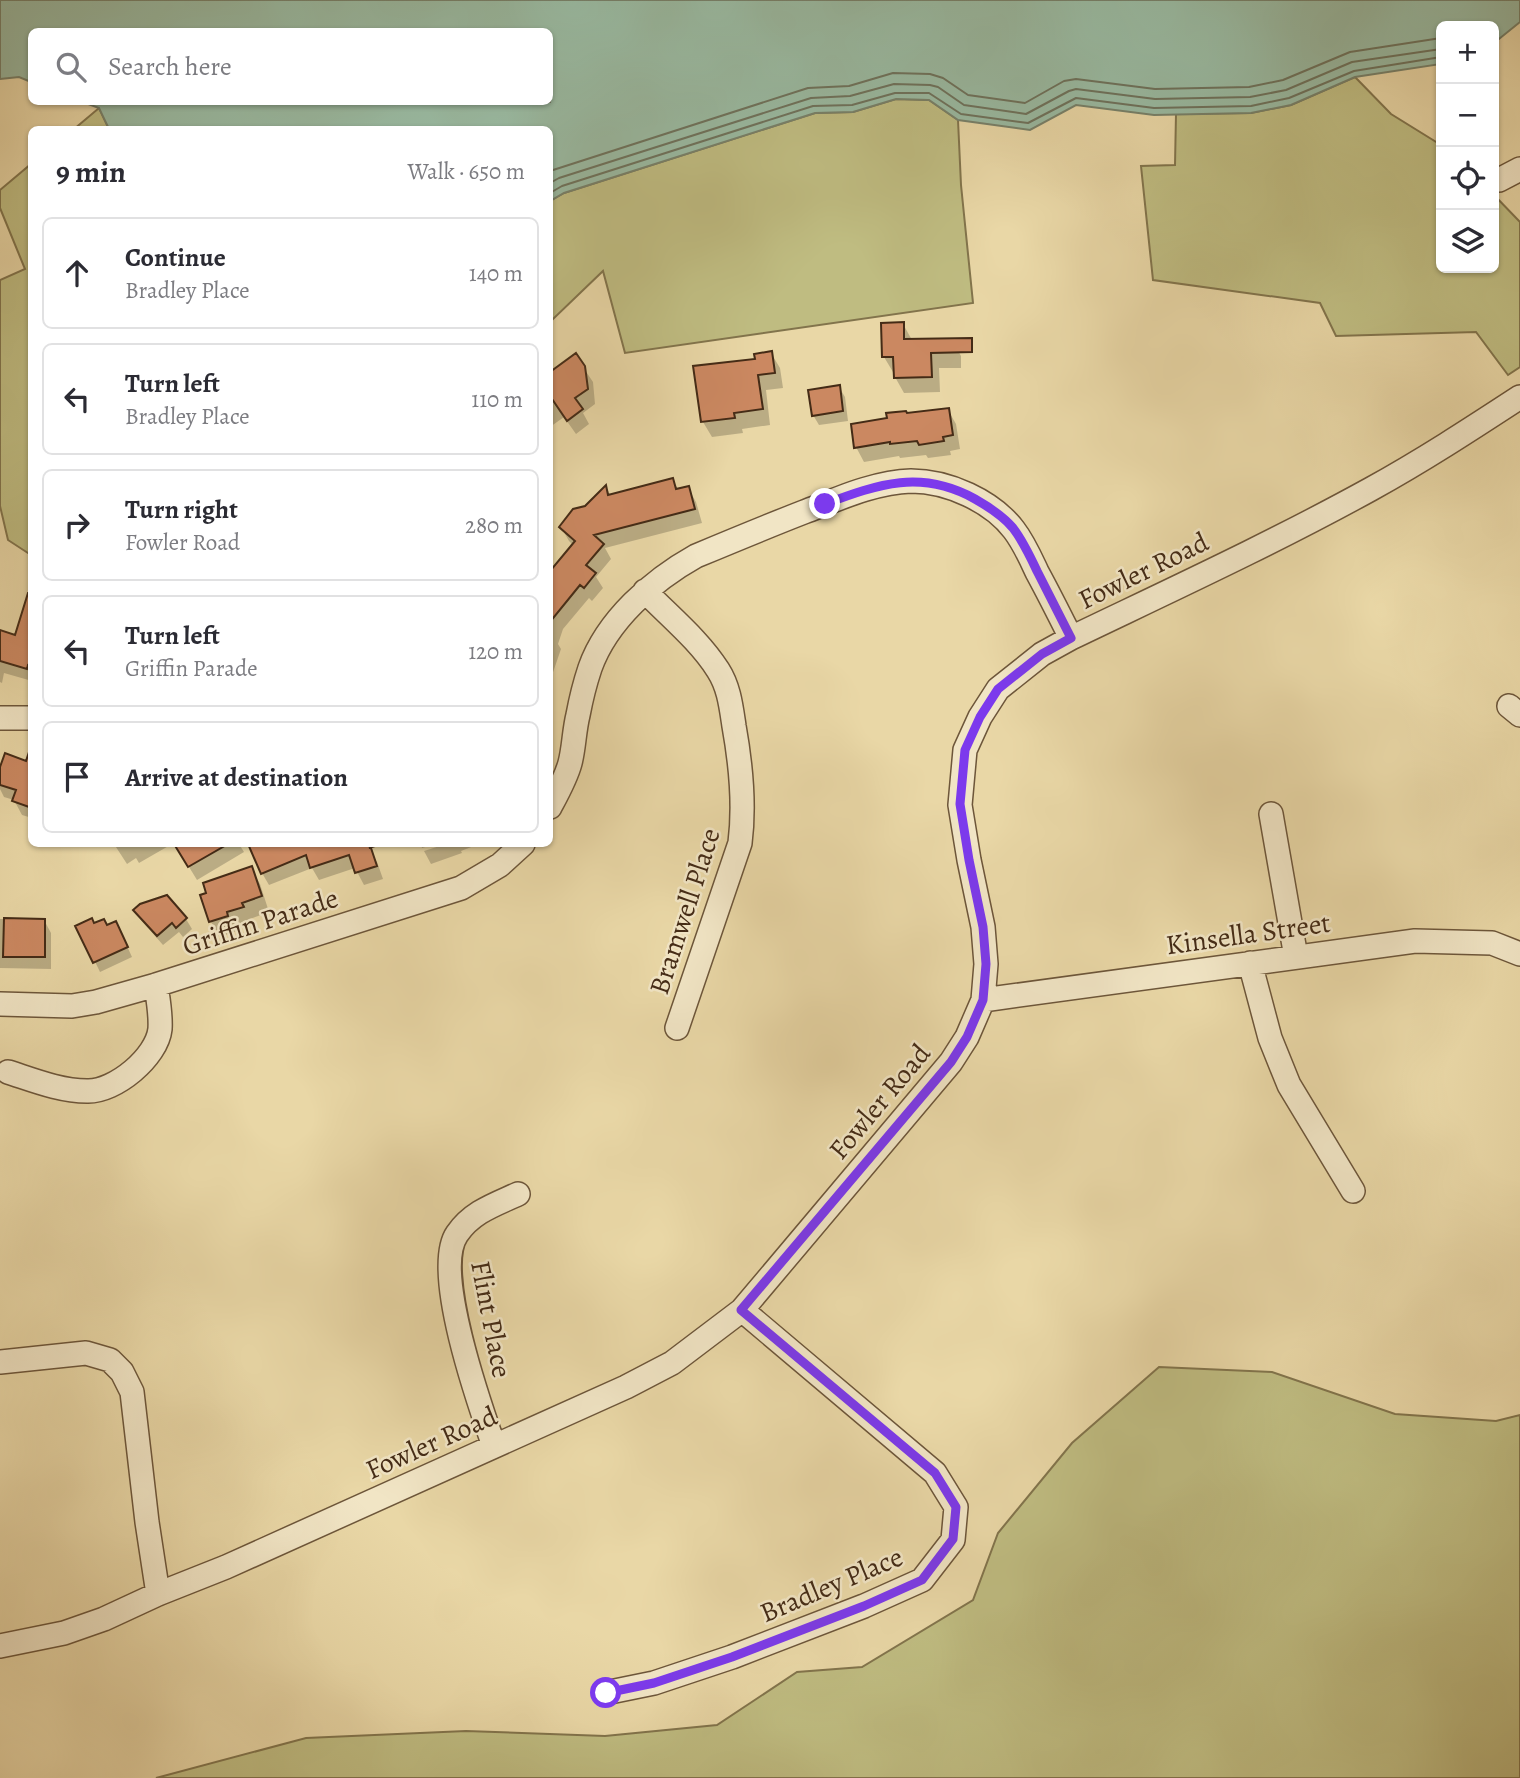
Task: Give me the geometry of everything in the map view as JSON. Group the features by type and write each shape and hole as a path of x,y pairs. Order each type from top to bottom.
{"street":[{"path":"1499,180 1520,169"},
{"name":"Fowler Road","path":"0,1646 64,1633 104,1619 626,1387 672,1363 741,1310 951,1062 967,1037 983,1000 986,964 983,927 960,804 965,750 980,717 998,689 1042,654 1372,489 1471,430 1520,397"},
{"path":"553,801 570,764 577,719 591,666 602,643 620,617 645,591 673,569 696,556 825,504 890,484 912,481 950,487 987,506 1013,528 1071,638"},
{"name":"Bramwell Place","path":"645,591 699,645 726,684 738,749 741,785 743,824 740,843 677,1028"},
{"path":"0,718 28,718"},
{"path":"1271,814 1296,957"},
{"name":"Griffin Parade","path":"0,1004 72,1006 156,985 461,888 500,865 520,847"},
{"name":"Kinsella Street","path":"983,1000 1415,941 1492,943 1520,954"},
{"path":"1250,963 1270,1038 1289,1085 1353,1191"},
{"path":"8,1072 45,1084 89,1092 115,1083 142,1063 157,1041 160,1029 156,985"},
{"name":"Flint Place","path":"494,1446 472,1383 461,1340 451,1285 449,1250 456,1235 474,1215 518,1194"},
{"name":"Bradley Place","path":"606,1693 654,1683 732,1657 864,1606 922,1580 953,1539 956,1507 935,1473 741,1310"},
{"path":"0,1362 86,1353 110,1360 122,1371 132,1392 146,1522 158,1594"}],"shaded area":[{"path":"1355,77 1391,114 1436,142 1436,273 1499,273 1499,200 1520,222 1520,367 1508,375 1476,332 1336,336 1320,303 1153,280 1141,166 1175,165 1176,114 1251,113 1291,105"},
{"path":"896,99 929,100 958,120 961,185 973,303 625,353 603,271 553,319 553,199 564,193 815,113 853,112"},
{"path":"99,108 108,126 78,126"},
{"path":"28,167 28,553 8,540 0,506 0,280 25,269 0,208 0,190"},
{"path":"1159,1367 1272,1372 1395,1414 1496,1421 1520,1415 1520,1778 156,1778 306,1738 466,1731 605,1736 717,1725 797,1672 862,1667 973,1600 998,1533 1072,1443"}],"water":[{"path":"0,0 1520,0 1520,22 1499,39 1499,21 1436,21 1436,65 1355,77 1291,105 1251,113 1154,115 1076,105 1030,130 958,120 929,100 896,99 853,112 815,113 564,193 553,199 553,126 108,126 99,108 91,105 553,105 553,28 28,28 28,81 19,77 0,79"}],"building":[{"path":"904,322 904,339 972,338 972,352 931,353 932,377 894,378 893,357 882,357 881,323"},
{"path":"772,351 775,373 758,375 763,409 734,413 735,418 701,422 693,366 755,359 754,354"},
{"path":"576,353 585,366 588,389 575,398 583,409 567,421 553,400 553,370"},
{"path":"840,385 843,411 812,416 808,390"},
{"path":"949,408 953,435 943,437 944,441 919,445 917,441 890,442 854,448 851,424 887,418 886,413"},
{"path":"673,478 676,489 689,486 695,509 594,535 604,544 586,565 596,573 584,588 580,585 553,618 553,567 575,541 559,527 573,509 585,506 606,485 608,495"},
{"path":"28,593 27,669 0,661 0,630 15,635"},
{"path":"5,753 26,761 28,755 28,807 12,801 16,790 0,785 0,767"},
{"path":"176,847 223,847 188,867"},
{"path":"249,847 372,847 369,848 377,866 355,873 349,855 310,868 306,855 261,874"},
{"path":"252,866 262,896 242,903 244,907 227,912 228,916 209,922 200,895 206,893 203,883"},
{"path":"167,895 187,918 176,928 172,923 157,936 133,910 140,904"},
{"path":"4,918 45,919 45,957 3,957"},
{"path":"92,918 94,923 104,919 107,925 116,921 128,947 93,963 75,926"}],"route":[{"path":"606,1693 654,1683 732,1657 864,1606 922,1580 953,1539 956,1507 935,1473 741,1310 951,1062 967,1037 983,1000 986,964 983,927 960,804 965,750 980,717 998,689 1042,654 1071,638 1013,528 999,514 972,497 950,487 912,481 890,484 825,504"}]}
